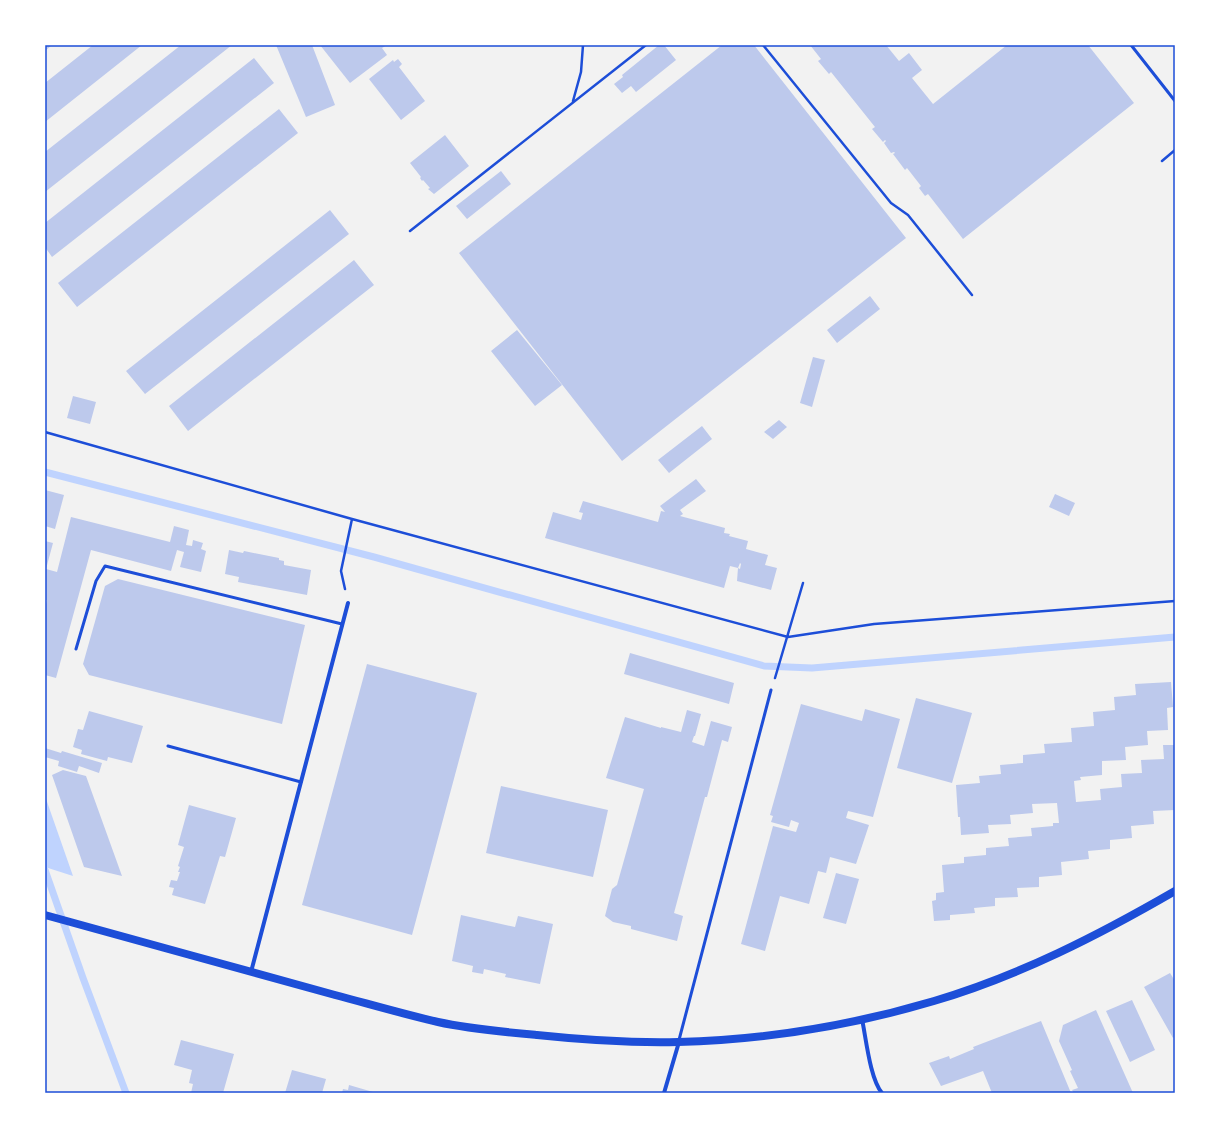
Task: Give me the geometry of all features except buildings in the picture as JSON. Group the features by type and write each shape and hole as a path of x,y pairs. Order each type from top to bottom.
{"main road":[{"path":"45,915 251,973 438,1022 495,1031 560,1038 611,1041 679,1042 757,1036 823,1026 862,1019 936,1000 1015,972 1067,950 1175,891"}],"street":[{"path":"251,973 348,603"},
{"path":"862,1019 873,1073 882,1093"},
{"path":"664,1093 679,1042"}],"lane":[{"path":"1131,45 1175,101"},
{"path":"76,650 96,581 105,566 342,624"},
{"path":"679,1042 771,690"},
{"path":"168,746 301,782"}],"path":[{"path":"573,101 581,72 583,45"},
{"path":"410,231 573,101 646,45"},
{"path":"764,45 890,203 908,215 972,295"},
{"path":"1162,161 1175,150"},
{"path":"45,432 352,519 788,637 874,624 1175,601"},
{"path":"348,603 342,571 352,519"},
{"path":"775,678 803,583"}],"water":[{"path":"45,796 73,876 45,867"}],"waterway":[{"path":"45,472 374,557 764,666 812,668 1175,637"},
{"path":"45,870 126,1093"}]}
